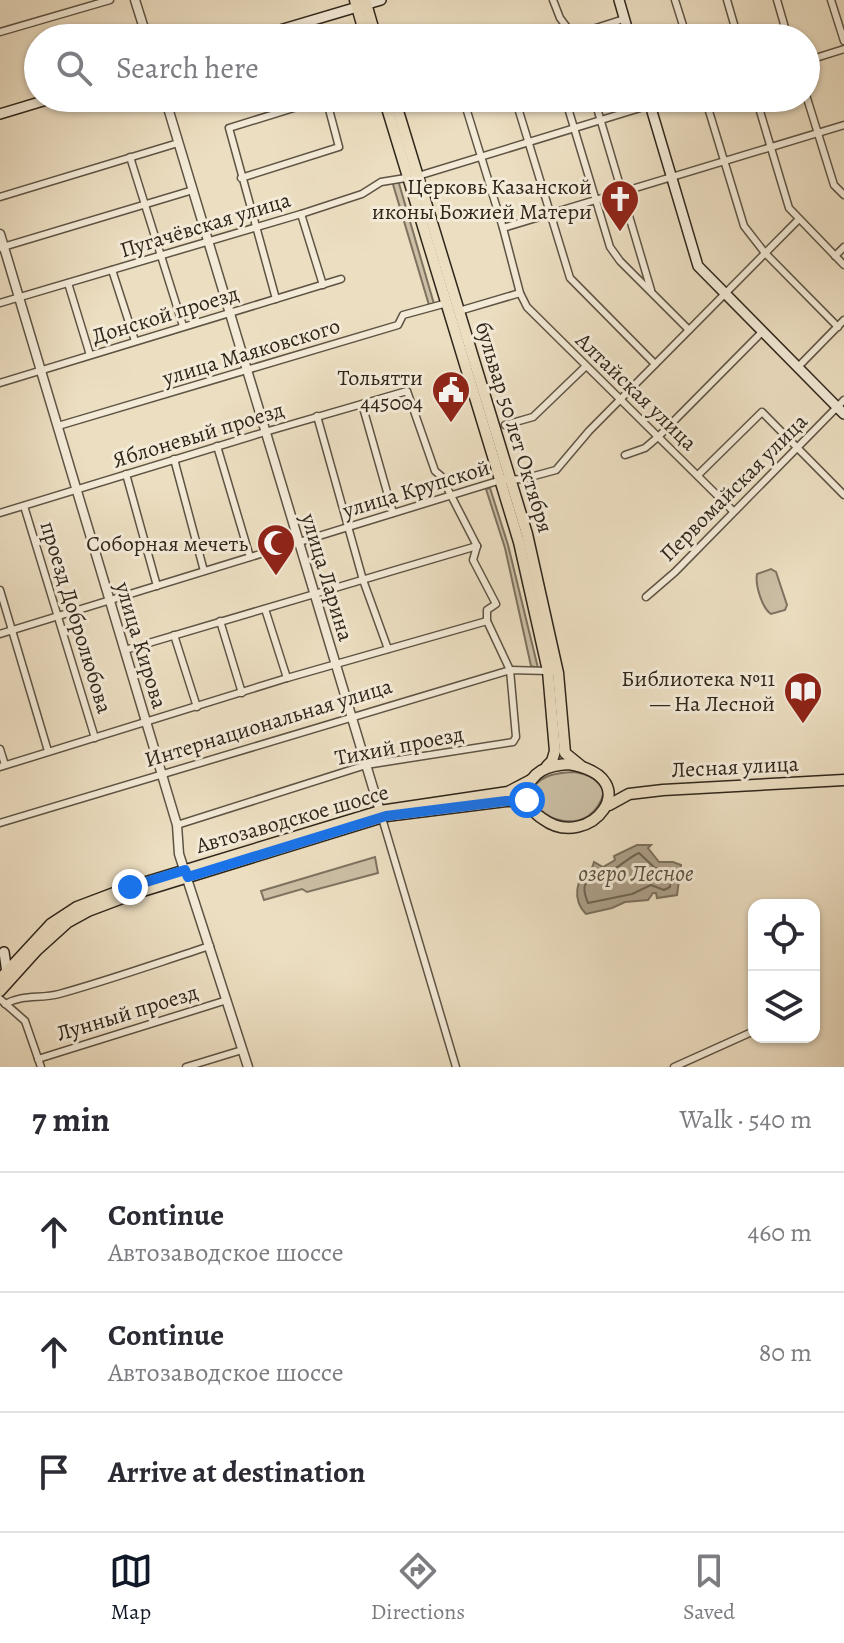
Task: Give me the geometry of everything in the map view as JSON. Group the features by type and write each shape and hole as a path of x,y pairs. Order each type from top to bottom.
{"main road":[{"path":"296,24 361,3 381,0"},
{"path":"619,0 626,24"},
{"path":"361,3 364,24"},
{"path":"361,3 370,24"},
{"path":"0,114 24,107"},
{"name":"бульвар 50 лет Октября","path":"389,112 459,311 506,480 548,671 555,751 547,766"},
{"name":"бульвар 50 лет Октября","path":"397,112 447,303 527,534 555,660 565,753 581,766"},
{"path":"652,112 701,270 797,368 842,407"},
{"path":"547,766 581,766 594,771 609,788 609,805 590,822 568,828 550,824 530,806 526,793 531,780 547,766"},
{"name":"Автозаводское шоссе","path":"3,989 26,951 51,924 77,907 381,814 508,792 531,780"},
{"name":"Лесная улица","path":"609,788 629,794 844,780"},
{"name":"Лесная улица","path":"609,805 629,794"},
{"name":"Автозаводское шоссе","path":"381,814 506,801 520,801 530,806"},
{"name":"Автозаводское шоссе","path":"3,989 46,941 77,916 186,874"},
{"path":"3,989 2,949 13,954 26,951"}],"street":[{"path":"80,0 83,9"},
{"path":"29,24 110,0"},
{"path":"135,0 143,24"},
{"path":"553,0 565,24"},
{"path":"675,0 683,24"},
{"path":"727,0 734,24"},
{"path":"777,0 783,24"},
{"path":"831,0 844,41"},
{"path":"607,24 624,19"},
{"path":"0,32 24,25"},
{"path":"820,57 844,49"},
{"name":"улица Ларина","path":"169,112 456,1067"},
{"path":"276,299 229,128 281,112"},
{"path":"241,178 339,147 330,112"},
{"path":"459,311 520,293 467,112"},
{"path":"519,112 570,278 655,364"},
{"path":"569,112 610,247 620,261 689,330"},
{"path":"598,112 652,293"},
{"path":"413,177 621,112"},
{"path":"709,112 744,226 765,253 838,327"},
{"path":"760,112 789,208 844,265"},
{"path":"811,112 834,185 844,195"},
{"path":"503,228 844,125"},
{"path":"0,197 178,143"},
{"path":"130,157 183,326"},
{"name":"Пугачёвская улица","path":"0,303 301,214 362,194 381,182 413,177"},
{"path":"2,247 193,190"},
{"path":"301,214 323,285"},
{"name":"улица Крупской","path":"0,634 449,496 556,470 589,431 798,220"},
{"name":"улица Кирова","path":"0,234 177,825 179,854 248,1067"},
{"path":"835,256 844,247"},
{"path":"112,270 135,341"},
{"name":"Донской проезд","path":"0,383 341,279"},
{"path":"68,283 90,355"},
{"name":"Алтайская улица","path":"520,293 527,307 733,511"},
{"name":"улица Маяковского","path":"58,426 398,325 403,315 447,303"},
{"path":"797,368 844,320"},
{"path":"625,455 645,448 659,436 762,332"},
{"path":"505,425 533,417 586,366"},
{"name":"Яблоневый проезд","path":"0,513 407,391 435,471 441,476 449,496"},
{"path":"362,404 393,513"},
{"name":"Первомайская улица","path":"646,597 842,407"},
{"path":"698,475 762,412 844,495"},
{"path":"317,416 363,580 388,649"},
{"path":"217,446 250,557"},
{"path":"174,459 204,571"},
{"path":"126,474 157,586"},
{"path":"449,496 477,546 473,560 496,604 487,610 487,621 510,670"},
{"name":"проезд Добролюбова","path":"24,506 95,738"},
{"path":"125,650 477,546"},
{"path":"0,590 48,751"},
{"path":"265,609 287,678"},
{"path":"220,621 242,693"},
{"path":"0,749 3,766 287,678 487,621"},
{"path":"174,635 197,707"},
{"name":"Интернациональная улица","path":"0,823 161,772 510,670 548,671"},
{"name":"Тихий проезд","path":"177,825 366,765 513,742 516,737 510,670"},
{"path":"3,989 42,999 210,946"},
{"path":"3,989 25,1021 40,1065"},
{"name":"Лунный проезд","path":"40,1065 227,1000"},
{"path":"674,1067 748,1034"},
{"path":"186,1067 242,1050"}],"shaded area":[{"path":"398,180 434,304 429,305 392,181"},
{"path":"490,488 508,545 538,668 531,666 505,548 486,489"},
{"path":"771,569 776,572 787,605 785,610 771,614 762,602 757,574"},
{"path":"574,772 592,778 604,791 598,807 576,821 563,821 540,810 532,789 536,784 545,777"},
{"path":"375,857 378,873 264,900 261,891"}],"water":[{"name":"озеро Лесное","path":"637,845 651,845 648,848 659,862 681,865 677,895 657,898 653,893 648,900 625,902 586,914 577,896 582,877 594,862 603,867 615,860 614,856"}],"place":[{"name":"Церковь Казанской иконы Божией Матери","path":"620,233"},
{"name":"Тольятти 445004","path":"451,424"},
{"name":"Cоборная мечеть","path":"276,577"},
{"name":"Библиотека №11 — На Лесной","path":"803,725"}],"route":[{"path":"130,887 185,870 188,877 386,816 506,801 520,801 530,806 527,800"}]}
